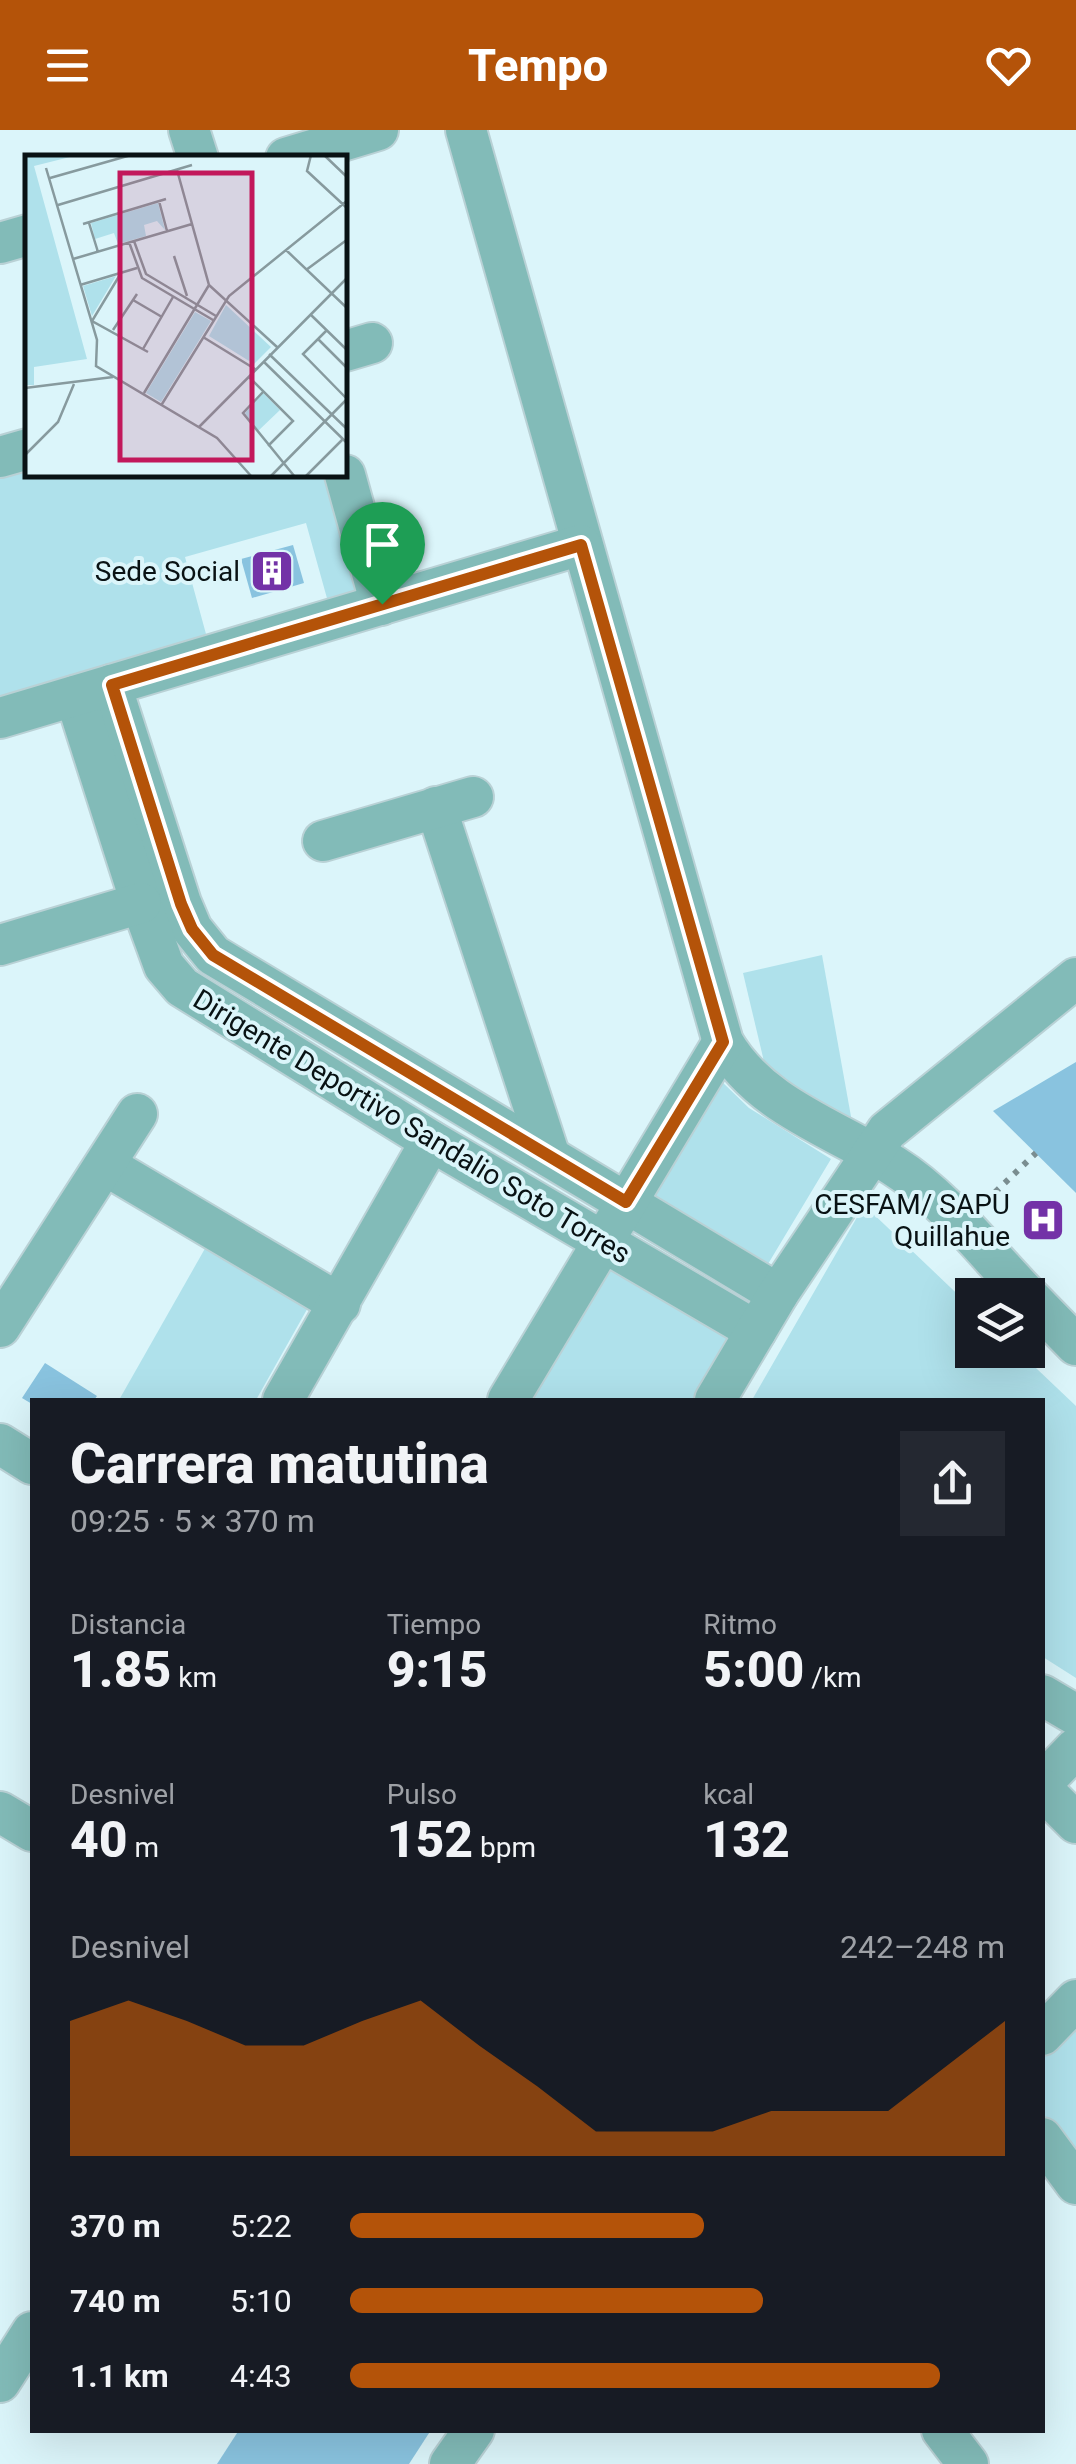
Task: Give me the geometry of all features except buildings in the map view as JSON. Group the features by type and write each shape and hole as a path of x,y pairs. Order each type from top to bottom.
{"street":[{"path":"189,130 197,155"},
{"path":"296,155 378,130"},
{"path":"466,130 723,1042 740,1071 764,1092 918,1185 1010,1278"},
{"path":"0,243 25,235"},
{"path":"346,478 382,604"},
{"path":"0,718 581,545"},
{"name":"Dirigente Deportivo Sandalio Soto Torres","path":"93,690 141,904 164,966 182,987 431,1141 756,1330"},
{"name":"Dirigente Deportivo Sandalio Soto Torres","path":"93,690 192,929 213,955 778,1294"},
{"path":"323,840 454,802 550,1157"},
{"path":"2,947 141,904"},
{"path":"717,1398 778,1294 887,1131 1076,978"},
{"path":"509,1398 723,1042"},
{"path":"0,1327 137,1114"},
{"path":"285,1398 431,1141"},
{"path":"105,1165 340,1304"},
{"path":"1045,1314 1076,1346"},
{"path":"0,1444 30,1463"},
{"path":"1045,1696 1076,1715"},
{"path":"1045,1783 1076,1748"},
{"path":"1045,1789 1076,1823"},
{"path":"0,1812 30,1830"},
{"path":"1045,2032 1076,2000"},
{"path":"1045,2142 1076,2184"},
{"path":"0,2382 30,2335"},
{"path":"450,2464 472,2433"},
{"path":"944,2433 968,2464"}],"path":[{"path":"960,1226 1036,1154"}],"shaded area":[{"path":"25,460 25,478 335,478 369,598 330,609 306,523 185,557 209,645 0,706 0,468"},
{"path":"822,955 852,1122 766,1070 743,973"},
{"path":"718,1078 749,1108 831,1159 765,1269 652,1199"},
{"path":"864,1205 955,1292 955,1368 1036,1368 1076,1406 1076,1678 1045,1658 1045,1398 753,1398"},
{"path":"207,1245 310,1304 257,1398 120,1398"},
{"path":"608,1261 737,1336 700,1398 525,1398"},
{"path":"1076,2015 1076,2167 1045,2125 1045,2047"}],"place":[{"name":"Sede Social","path":"272,571"},
{"name":"CESFAM/ SAPU Quillahue","path":"1043,1220"}],"route":[{"path":"581,545 723,1042 626,1202 213,955 192,929 181,904 112,685 382,604 581,545"}]}
